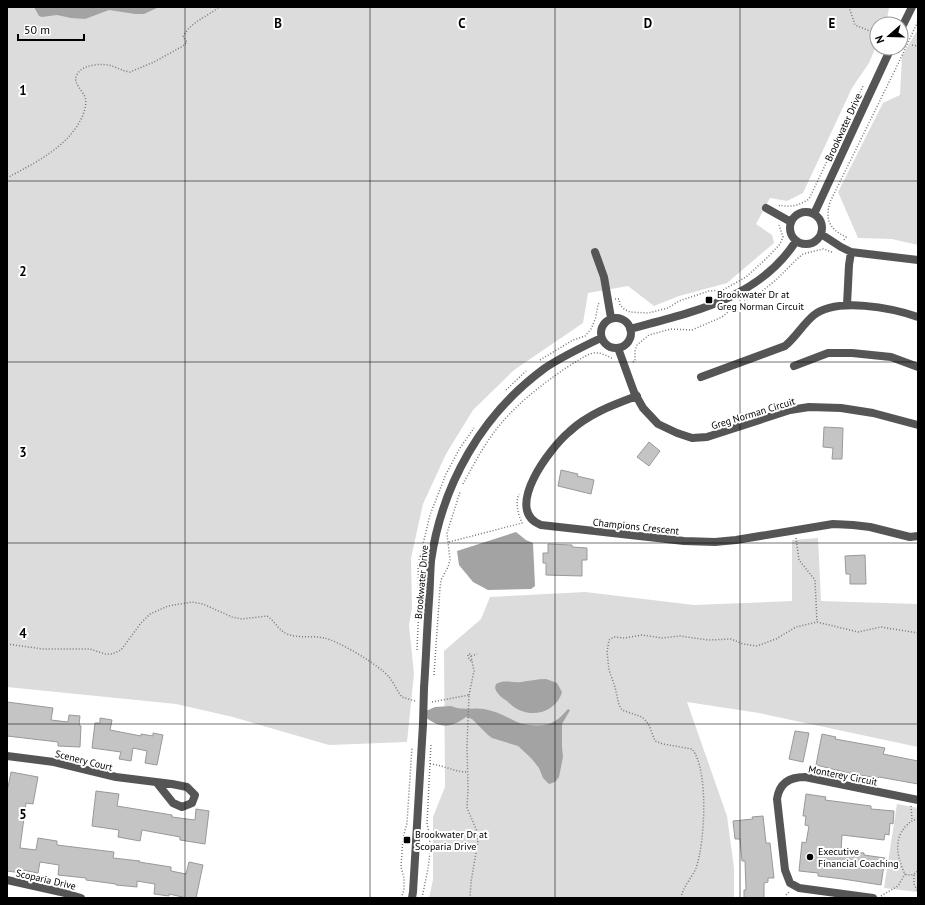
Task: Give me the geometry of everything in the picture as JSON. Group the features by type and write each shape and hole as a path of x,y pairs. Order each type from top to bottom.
{"street":[{"path":"908,16 912,7"},
{"path":"908,16 915,7"},
{"name":"Brookwater Drive","path":"814,214 887,56"},
{"path":"766,208 791,222"},
{"path":"803,212 814,214 821,221 821,234 816,241 811,243 806,244 796,241 790,232 791,222 794,217 803,212"},
{"path":"821,234 851,252 918,260"},
{"path":"630,329 694,312 734,295 756,282 778,264 790,251 796,241"},
{"path":"595,252 604,278 611,318"},
{"path":"848,305 849,265 851,252"},
{"path":"701,377 785,346 816,314 827,308 848,305 902,311 918,317"},
{"path":"611,318 621,318 630,329 630,339 627,343 618,348 608,346 601,338 601,328 603,324 611,318"},
{"name":"Brookwater Drive","path":"412,898 414,892 431,563 440,518 458,472 473,444 498,411 517,392 546,368 601,338"},
{"name":"Greg Norman Circuit","path":"618,348 643,408 658,424 692,438 707,437 790,410 809,407 841,408 873,413 918,425"},
{"path":"794,366 828,354 852,353 891,357 918,367"},
{"name":"Champions Crescent","path":"637,396 589,417 568,432 544,461 527,493 525,505 527,513 534,522 541,525 684,541 707,542 736,540 833,524 870,527 910,537 918,536"},
{"name":"Scenery Court","path":"7,756 54,762 116,778 157,783"},
{"name":"Monterey Circuit","path":"873,898 799,888 790,883 785,870 777,800 778,793 788,780 796,777 805,777 918,800"},
{"name":"Scoparia Drive","path":"7,880 62,892 81,898"}],"path":[{"path":"7,178 46,156 71,135 80,121 86,105 84,95 76,82 76,77 79,71 84,68 104,64 130,72 154,62 183,46 187,42 183,38 186,31 192,25 219,7"},
{"path":"848,7 855,25 869,31"},
{"path":"625,366 635,361 635,351 637,345 649,335 671,329 692,330 722,317 734,307 761,292 803,254 823,249 838,254 846,237 834,230 830,223 827,212 830,202 918,21"},
{"path":"912,45 918,46"},
{"path":"433,679 441,580 450,560 447,533 461,487 476,460 503,421 539,387 582,358 595,353 608,356 615,360"},
{"path":"449,542 522,523 518,513 518,496 523,485 530,488"},
{"path":"795,530 799,560 815,580 817,622"},
{"path":"7,644 44,649 90,649 105,654 112,654 121,650 141,623 150,614 168,606 192,602 204,604 228,615 242,619 267,616 280,630 286,634 296,637 317,637 336,641 359,654 385,673 391,679 402,697 406,700 419,701"},
{"path":"681,898 684,888 698,863 703,829 704,808 700,762 692,749 663,744 655,741 649,724 642,717 622,710 619,705 609,670 607,652 609,640 614,637 624,638 642,635 662,638 680,636 708,640 731,639 743,644 757,646 776,639 796,627 817,622 858,632 881,628 918,632"},
{"path":"471,661 467,655 470,654 471,656 477,654"},
{"path":"470,898 471,882 478,841 477,831 467,808 469,695 474,671 471,656"},
{"path":"431,702 469,695"},
{"path":"422,898 429,867 430,837 427,824 430,764 432,753 431,739"},
{"path":"401,898 404,890 404,878 401,867 402,838 407,823 412,746"},
{"path":"430,764 461,772 467,772"},
{"path":"905,874 898,857 897,848 899,838 904,828 910,822 918,819"},
{"path":"905,874 914,874 918,871"},
{"path":"878,898 898,886 905,874"},
{"path":"914,874 914,884 918,892"}],"shaded area":[{"path":"7,7 889,8 888,16 869,16 869,56 872,56 869,63 852,88 803,193 787,201 770,198 756,224 772,235 774,243 727,283 679,296 654,306 628,286 588,293 583,323 514,370 473,410 446,454 423,504 411,558 412,608 409,625 414,674 407,742 329,745 233,717 176,704 7,687"},
{"path":"34,7 159,7 144,14 109,10 85,19 57,15 42,17 39,16"},
{"path":"918,29 918,245 892,239 858,238 838,192 883,103 900,95 902,56 909,56 909,44"},
{"path":"516,532 526,540 533,543 535,586 531,589 488,590 473,582 459,565 457,551"},
{"path":"818,538 821,601 918,604 918,747 759,713 687,702 727,816 734,868 734,898 429,898 433,880 433,817 445,787 444,651 481,619 490,597 585,592 694,605 792,601 792,540"},
{"path":"546,679 557,683 562,692 556,704 539,713 526,712 518,709 500,696 495,688 496,684 505,681 521,682"},
{"path":"451,706 488,710 528,725 546,725 555,721 568,709 570,710 562,724 563,757 559,777 555,782 549,784 543,778 539,768 531,758 518,746 492,738 472,719 466,717 455,724 445,726 430,721 425,717 426,711 435,707"},
{"path":"897,804 918,808 918,892 884,888"}],"building":[{"path":"824,427 843,428 842,459 832,459 833,448 823,447"},
{"path":"649,442 660,451 649,466 637,457"},
{"path":"561,470 594,480 591,494 558,486"},
{"path":"548,544 572,545 572,547 587,548 587,560 582,560 582,576 546,575 546,563 543,563 543,553 548,553"},
{"path":"865,555 866,584 850,584 850,574 846,574 845,556"},
{"path":"7,702 53,708 51,720 68,722 69,715 80,716 80,747 58,746 58,742 7,736"},
{"path":"100,718 112,720 110,730 141,736 141,734 153,736 153,733 163,735 157,765 145,763 147,751 133,748 131,761 119,759 121,752 92,748 95,723 100,723"},
{"path":"795,731 809,733 803,762 789,759"},
{"path":"822,734 836,737 835,739 885,748 883,754 918,761 918,784 853,774 816,765"},
{"path":"11,772 38,777 33,804 26,803 20,848 36,850 38,838 57,841 57,845 114,852 113,858 171,867 171,871 186,874 189,862 203,865 196,898 187,898 169,894 169,896 154,894 155,884 137,881 137,887 86,880 86,878 58,875 59,865 40,862 38,873 22,870 22,873 7,871 7,792"},
{"path":"96,791 119,794 117,806 172,815 172,817 195,820 196,809 209,811 205,844 180,840 180,837 142,830 140,841 118,837 119,830 92,826"},
{"path":"806,794 826,797 825,800 871,806 871,809 894,811 893,824 890,823 889,835 885,834 884,840 842,835 841,851 864,853 864,855 885,858 881,885 818,876 818,873 799,871 802,842 806,843 809,826 805,825 806,816 803,816"},
{"path":"763,816 766,843 770,843 774,878 768,878 768,882 764,883 764,898 744,898 744,890 746,890 745,861 742,861 740,839 735,839 733,821 753,819 752,817"}],"place":[{"name":"Brookwater Dr at Greg Norman Circuit","path":"709,300"},
{"name":"Brookwater Dr at Scoparia Drive","path":"407,840"},
{"name":"Executive Financial Coaching","path":"810,857"}]}
